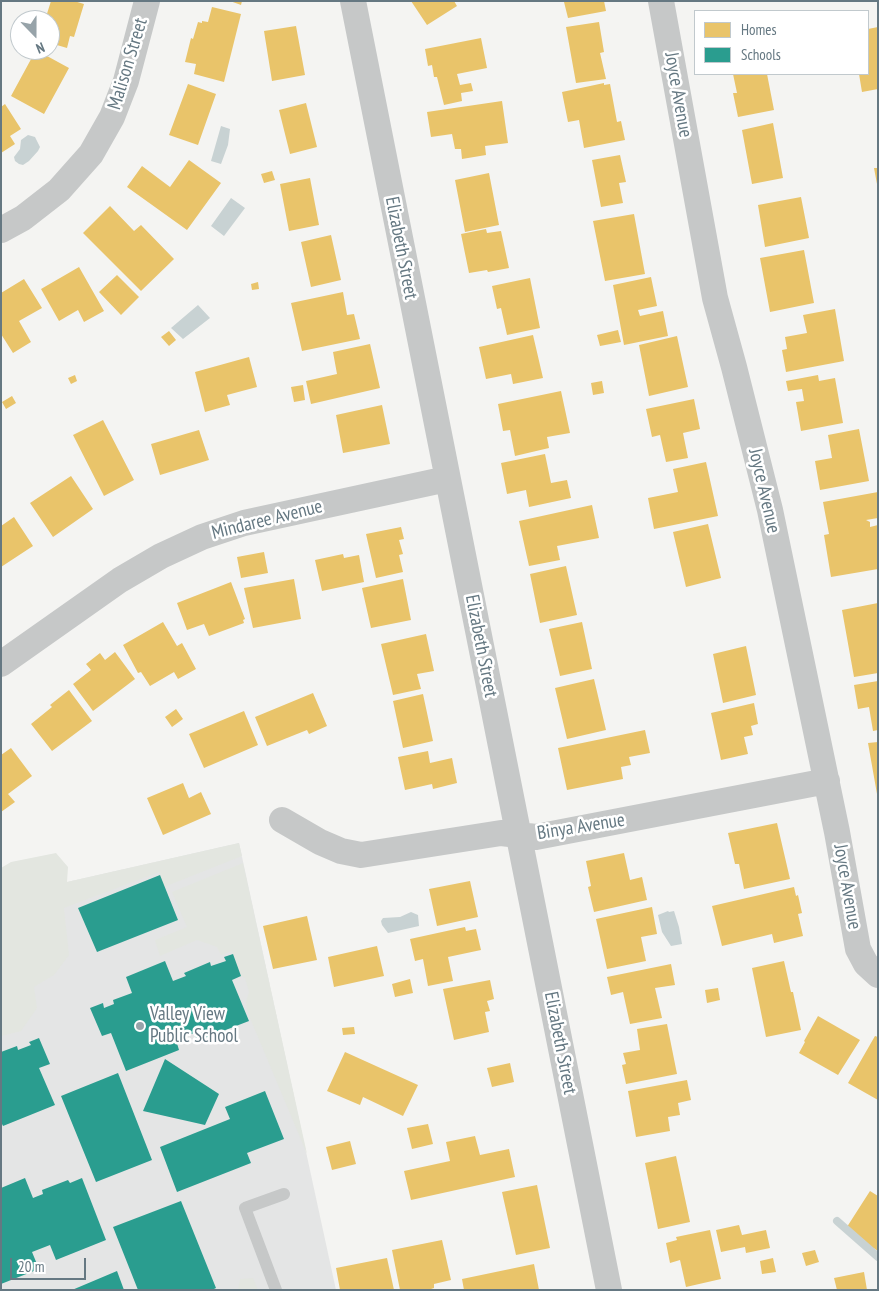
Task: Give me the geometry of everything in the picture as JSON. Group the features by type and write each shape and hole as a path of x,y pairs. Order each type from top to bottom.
{"street":[{"name":"Malison Street","path":"1,230 22,218 59,190 91,154 112,117 126,81 147,1"},
{"name":"Elizabeth Street","path":"353,1 609,1290"},
{"name":"Joyce Avenue","path":"661,1 715,298 770,510 827,781 858,949 866,964 878,975"},
{"name":"Mindaree Avenue","path":"1,664 120,580 161,556 202,537 244,523 447,479"},
{"name":"Binya Avenue","path":"282,820 320,842 341,851 361,856 501,832 536,837 827,781"}],"lane":[{"path":"276,1290 245,1208 284,1194"}],"shaded area":[{"path":"221,126 230,129 228,145 221,164 211,161"},
{"path":"28,135 35,137 40,147 29,161 23,165 15,161 14,157 20,149 21,140"},
{"path":"231,198 245,208 224,236 211,226"},
{"path":"198,305 210,318 183,339 171,328"},
{"name":"Valley View Public School","path":"239,843 336,1290 1,1290 1,897"},
{"path":"239,843 242,856 164,887 159,872 64,908 69,955 54,975 34,987 37,1008 21,1031 1,1036 1,868 11,862 56,853 68,867 67,882"},
{"path":"243,863 307,1154 247,1011 246,1001 249,992 245,978 241,976 232,951 221,955 217,947 197,940 160,956 155,940 187,927 172,892"},
{"path":"674,911 682,944 671,946 662,932 658,915"},
{"path":"411,912 418,915 419,926 388,933 382,925 381,921 383,918 400,917"},
{"path":"253,1278 258,1290 238,1290 240,1279"}],"building: Homes":[{"path":"51,1 74,1 84,4 74,37 70,36 67,48 60,46 60,10 48,10"},
{"path":"230,1 242,1 241,5"},
{"path":"411,1 454,1 457,6 427,25"},
{"path":"604,1 606,11 568,18 564,2"},
{"path":"212,7 241,14 224,82 194,74 196,64 185,62 191,38 193,39 198,22 208,22"},
{"path":"599,22 604,52 600,53 606,79 576,83 566,27"},
{"path":"296,26 305,75 272,81 264,31"},
{"path":"878,27 878,89 862,92 859,75 869,75 869,29"},
{"path":"481,38 487,68 457,74 460,85 471,83 473,91 461,93 462,101 444,105 437,77 434,77 432,65 428,66 425,49"},
{"path":"31,60 54,60 69,68 44,114 11,96"},
{"path":"733,75 767,75 774,110 738,117 733,93 737,93"},
{"path":"604,83 604,85 610,84 617,122 621,121 625,140 584,148 579,120 568,122 562,92"},
{"path":"188,84 216,94 198,145 169,135"},
{"path":"502,101 508,143 485,146 486,155 462,159 461,149 455,149 452,134 431,137 427,112"},
{"path":"306,103 317,147 290,154 279,110"},
{"path":"5,104 21,129 10,136 15,144 1,153 1,107"},
{"path":"773,123 783,178 752,184 742,130"},
{"path":"620,155 626,182 619,183 623,203 601,207 592,160"},
{"path":"189,160 221,183 187,230 127,187 142,166 170,187"},
{"path":"874,168 878,168 878,184 877,184"},
{"path":"272,171 275,180 264,183 261,174"},
{"path":"489,173 499,225 465,232 455,180"},
{"path":"310,178 319,225 289,231 280,184"},
{"path":"801,197 809,238 765,247 758,205"},
{"path":"110,206 134,231 141,225 174,259 141,291 83,233"},
{"path":"634,214 645,274 605,281 593,221"},
{"path":"486,229 487,233 501,231 509,268 469,273 461,234"},
{"path":"331,235 341,280 311,287 301,242"},
{"path":"804,250 814,303 770,312 760,258"},
{"path":"79,267 104,311 84,322 78,310 59,321 41,289"},
{"path":"117,275 139,297 121,315 99,292"},
{"path":"651,277 657,306 638,310 640,316 663,311 668,336 624,345 613,285"},
{"path":"530,278 540,328 507,335 501,308 497,309 492,286"},
{"path":"24,279 42,308 19,321 31,342 13,353 1,334 1,293"},
{"path":"258,282 259,289 252,290 251,284"},
{"path":"343,292 347,315 354,314 360,339 302,351 291,303"},
{"path":"835,309 844,361 786,372 782,350 787,349 785,337 807,333 803,315"},
{"path":"618,330 621,342 600,346 597,335"},
{"path":"169,331 176,340 169,346 161,337"},
{"path":"533,335 543,378 513,384 511,374 486,379 479,347"},
{"path":"677,336 688,387 649,396 639,345"},
{"path":"370,344 380,388 311,404 306,381 337,374 333,352"},
{"path":"249,357 257,387 227,395 230,405 205,412 195,372"},
{"path":"75,375 77,381 71,384 68,378"},
{"path":"818,375 819,381 835,378 843,423 801,431 796,402 804,401 802,389 788,391 786,381"},
{"path":"602,381 604,393 593,395 591,383"},
{"path":"303,385 305,400 294,402 291,387"},
{"path":"561,391 570,433 547,437 549,448 515,456 510,430 503,431 498,404"},
{"path":"12,396 16,403 6,409 2,402"},
{"path":"694,399 700,429 683,433 688,458 666,462 660,435 652,437 646,409"},
{"path":"382,405 390,444 343,453 336,415"},
{"path":"103,420 134,480 104,496 73,435"},
{"path":"859,429 869,481 820,490 815,461 832,458 828,435"},
{"path":"199,430 209,460 160,475 151,444"},
{"path":"545,454 551,483 567,480 571,498 529,507 526,490 507,494 501,463"},
{"path":"706,462 718,516 654,529 648,498 678,492 673,469"},
{"path":"71,476 93,509 53,537 30,503"},
{"path":"878,492 878,518 866,520 870,522 870,527 878,525 878,569 831,577 824,535 829,534 823,502"},
{"path":"592,505 599,538 557,546 560,560 529,566 519,521"},
{"path":"14,517 33,546 1,567 1,526"},
{"path":"708,524 721,578 686,587 673,532"},
{"path":"401,527 404,539 399,540 403,554 399,555 403,572 376,578 366,534"},
{"path":"264,552 268,573 241,578 237,557"},
{"path":"343,554 344,558 359,555 364,582 322,591 315,560"},
{"path":"566,566 577,615 540,623 530,574"},
{"path":"294,579 301,619 253,628 244,588"},
{"path":"403,579 411,620 371,628 362,588"},
{"path":"231,582 245,619 243,620 244,623 209,636 204,624 187,630 177,603"},
{"path":"878,603 878,673 854,677 842,610"},
{"path":"163,622 177,646 182,643 196,669 178,679 174,672 150,686 141,672 138,673 123,645"},
{"path":"582,622 592,669 560,676 549,629"},
{"path":"426,634 434,671 417,674 421,689 393,695 381,644"},
{"path":"746,646 756,695 723,703 713,654"},
{"path":"115,652 135,679 93,711 73,684 91,670 86,664 100,653 105,660"},
{"path":"594,679 606,730 567,739 555,688"},
{"path":"878,681 878,730 873,731 869,707 858,709 854,685"},
{"path":"69,690 92,721 52,751 31,724"},
{"path":"313,693 327,726 309,734 307,730 267,746 255,717"},
{"path":"423,694 433,741 403,748 393,701"},
{"path":"754,703 758,724 751,726 753,735 744,737 748,754 721,760 711,713"},
{"path":"176,709 183,719 172,727 165,717"},
{"path":"244,711 258,745 204,768 189,734"},
{"path":"645,730 650,753 629,757 631,765 621,767 623,779 567,790 558,748"},
{"path":"878,742 878,793 877,794 868,743"},
{"path":"11,748 32,776 8,794 15,802 1,812 1,755"},
{"path":"428,751 430,763 452,758 457,783 433,789 432,784 405,790 398,757"},
{"path":"183,783 189,798 201,792 211,814 163,835 147,798"},
{"path":"777,823 790,879 744,889 739,864 735,864 728,833"},
{"path":"624,853 630,880 642,877 647,900 594,912 588,887 591,886 586,861"},
{"path":"470,881 478,917 437,926 429,889"},
{"path":"794,887 802,913 798,914 803,936 774,943 772,934 722,946 712,906"},
{"path":"652,907 657,934 641,937 646,961 607,969 596,919"},
{"path":"307,916 317,960 273,969 263,926"},
{"path":"465,927 466,931 476,929 481,950 448,957 453,981 428,986 423,959 415,961 410,939"},
{"path":"377,946 384,976 334,987 328,957"},
{"path":"784,961 801,1030 766,1037 752,968"},
{"path":"671,964 675,985 655,988 662,1018 630,1024 623,992 611,995 607,977"},
{"path":"410,979 413,993 395,997 392,984"},
{"path":"490,980 494,999 487,1001 490,1011 485,1012 489,1032 454,1040 443,989"},
{"path":"718,988 720,1000 707,1003 705,990"},
{"path":"818,1016 860,1040 838,1075 799,1053"},
{"path":"667,1024 677,1074 626,1084 622,1065 626,1064 623,1053 640,1050 637,1029"},
{"path":"354,1027 355,1034 343,1035 342,1028"},
{"path":"875,1036 878,1037 878,1100 848,1083"},
{"path":"345,1052 418,1085 403,1116 363,1097 360,1105 327,1091"},
{"path":"510,1063 514,1082 492,1087 487,1068"},
{"path":"687,1080 691,1100 678,1103 680,1115 668,1117 670,1131 636,1137 628,1091"},
{"path":"428,1124 433,1144 412,1149 407,1128"},
{"path":"475,1136 480,1155 509,1149 515,1177 411,1200 404,1171 450,1161 446,1142"},
{"path":"350,1141 356,1164 332,1170 326,1147"},
{"path":"676,1156 690,1222 658,1229 645,1163"},
{"path":"537,1185 550,1248 516,1255 502,1192"},
{"path":"870,1191 878,1196 878,1251 845,1230"},
{"path":"739,1225 742,1235 766,1230 770,1248 746,1253 745,1247 721,1252 716,1230"},
{"path":"710,1230 721,1279 686,1287 680,1260 670,1263 666,1243 677,1240 676,1237"},
{"path":"442,1240 451,1280 434,1284 434,1288 428,1290 400,1290 392,1250"},
{"path":"815,1250 819,1262 806,1266 802,1253"},
{"path":"387,1258 394,1290 340,1290 336,1268"},
{"path":"773,1258 776,1272 762,1274 760,1261"},
{"path":"534,1264 539,1290 464,1290 462,1279"},
{"path":"864,1272 867,1290 837,1290 834,1278"}],"building: Schools":[{"path":"160,875 178,920 97,952 78,908"},
{"path":"233,954 241,976 232,980 249,1021 197,1041 194,1033 176,1040 179,1050 126,1071 111,1033 102,1036 90,1008 103,1003 104,1008 114,1004 113,1000 132,993 126,977 165,961 173,981 186,976 184,973 210,962 211,966 226,961 224,957"},
{"path":"39,1038 50,1064 39,1068 55,1105 3,1126 1,1122 1,1052 17,1046 18,1050 31,1045 29,1042"},
{"path":"165,1059 219,1094 205,1125 143,1111"},
{"path":"118,1073 152,1160 96,1182 61,1096"},
{"path":"265,1091 284,1139 247,1153 251,1163 177,1192 160,1147 230,1119 225,1107"},
{"path":"25,1178 33,1198 43,1194 42,1190 68,1180 70,1183 82,1178 106,1240 56,1260 50,1245 32,1252 39,1269 1,1284 1,1188"},
{"path":"181,1201 216,1288 212,1290 138,1290 113,1227"},
{"path":"117,1271 124,1290 72,1290"}],"waterway":[{"path":"837,1221 878,1257"}],"place":[{"name":"Valley View Public School","path":"140,1026"}]}
